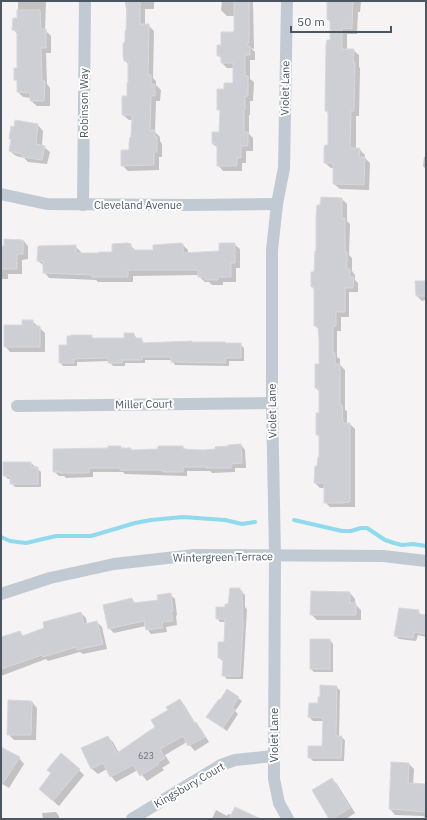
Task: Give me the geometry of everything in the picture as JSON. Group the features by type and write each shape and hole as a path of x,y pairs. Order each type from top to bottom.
{"street":[{"name":"Robinson Way","path":"83,205 85,1"},
{"name":"Violet Lane","path":"286,1 284,168 277,204 272,250 272,403 275,555 274,779 279,803 288,819"},
{"name":"Cleveland Avenue","path":"1,194 47,204 277,204"},
{"name":"Miller Court","path":"17,406 272,403"},
{"name":"Wintergreen Terrace","path":"1,594 50,578 114,564 194,555 383,556 426,561"},
{"name":"Kingsbury Court","path":"132,819 222,765 235,760 274,756"}],"building":[{"path":"127,1 140,1 140,24 149,24 148,75 151,75 151,84 155,84 155,96 151,96 150,130 155,130 155,137 157,137 157,152 154,152 154,165 121,166 121,150 129,150 132,115 122,115 122,96 127,96 128,83 128,61 124,61 123,55 123,43 125,42 126,31"},
{"path":"234,1 249,1 249,43 247,43 247,46 250,46 250,55 245,55 245,76 248,76 248,96 245,96 244,110 244,132 248,132 248,146 241,146 241,158 237,158 237,166 217,166 217,144 212,144 212,132 219,132 220,110 217,110 217,89 224,89 224,83 233,83 233,63 221,63 221,56 217,56 217,45 221,45 221,32 234,32"},
{"path":"327,1 353,1 352,29 342,28 342,49 354,49 354,111 351,111 350,148 360,148 359,157 365,157 364,185 333,184 333,163 324,163 324,148 325,145 328,145 328,111 325,111 326,46 327,40 330,40 330,20 327,20"},
{"path":"17,10 40,10 41,29 46,29 46,48 41,48 42,81 45,81 44,101 30,101 30,93 17,92 17,80 14,80 14,68 17,68 17,31 12,30 13,18 17,18"},
{"path":"15,120 38,124 36,144 45,146 42,160 22,157 22,154 9,151 11,126 14,127"},
{"path":"321,197 342,198 342,218 345,218 345,252 347,252 347,269 350,269 350,277 354,277 353,288 345,288 345,312 336,312 336,326 333,326 333,353 335,353 335,364 340,364 340,405 342,405 343,423 350,423 350,502 342,503 324,503 324,483 314,483 315,466 317,466 319,457 319,435 316,435 316,413 319,413 319,388 315,388 315,364 319,364 319,340 318,326 314,326 314,287 311,287 311,272 314,272 317,205 320,205"},
{"path":"4,239 23,240 23,254 17,254 17,269 1,269 1,246 4,246"},
{"path":"181,243 183,244 183,253 219,251 219,243 235,243 235,263 231,263 231,277 218,277 218,280 205,280 205,277 198,277 198,270 128,270 128,277 92,277 92,275 43,273 43,261 37,261 38,246 76,245 76,253 99,253 112,252 112,244 131,244 131,250 153,250 153,245"},
{"path":"415,281 426,281 426,296 416,296"},
{"path":"22,320 33,320 33,326 40,326 40,347 4,347 4,325 22,325"},
{"path":"124,333 134,333 134,338 142,338 142,343 192,341 241,343 241,358 225,358 226,363 171,362 171,357 142,357 142,360 122,360 122,363 108,363 108,358 74,359 74,363 59,363 59,345 67,345 67,336 92,335 92,338 124,338"},
{"path":"241,444 242,463 231,464 231,468 183,467 183,472 163,472 158,470 89,468 89,473 53,472 53,449 108,448 108,446 121,446 121,448 131,448 131,450 158,449 158,446 183,446 183,449 203,450"},
{"path":"3,462 31,462 31,467 38,467 38,484 10,484 10,476 3,476"},
{"path":"230,588 240,588 242,591 243,626 240,676 222,676 223,658 218,658 218,642 224,642 225,619 216,619 216,607 225,607 225,604 228,604"},
{"path":"311,591 350,592 350,603 356,603 356,615 310,615"},
{"path":"171,593 173,611 171,611 173,621 162,622 163,628 146,630 144,621 108,629 103,605 132,598 133,603 158,600 157,595"},
{"path":"399,608 419,610 418,614 426,615 426,634 414,632 413,638 394,636"},
{"path":"81,612 84,624 97,621 103,644 77,650 76,647 43,657 42,655 1,669 1,637 20,631 22,636 44,628 43,622"},
{"path":"310,639 330,639 330,669 310,669"},
{"path":"320,685 337,686 336,736 342,736 341,758 308,758 308,746 322,746 323,718 308,717 309,703 318,703 318,697 320,697"},
{"path":"227,689 239,697 232,708 235,710 223,728 206,717"},
{"path":"180,699 194,723 196,722 205,737 188,746 183,736 160,749 165,758 158,762 159,764 140,776 133,765 110,777 103,763 91,769 81,748 108,736 117,753 155,727 151,720 168,710 166,707"},
{"path":"8,700 32,701 31,735 7,735"},
{"path":"1,747 20,757 1,786"},
{"path":"61,753 80,769 53,801 39,789 51,773 47,770"},
{"path":"391,762 409,763 408,783 426,784 426,812 389,809"},
{"path":"332,778 350,808 332,819 329,819 312,790"},
{"path":"235,807 261,819 229,819"}],"waterway":[{"path":"1,537 10,541 26,543 56,536 91,536 135,523 183,517 225,520 242,524 255,522"},
{"path":"294,520 342,531 367,528 385,540 394,543 402,545 413,544 426,546"}]}
